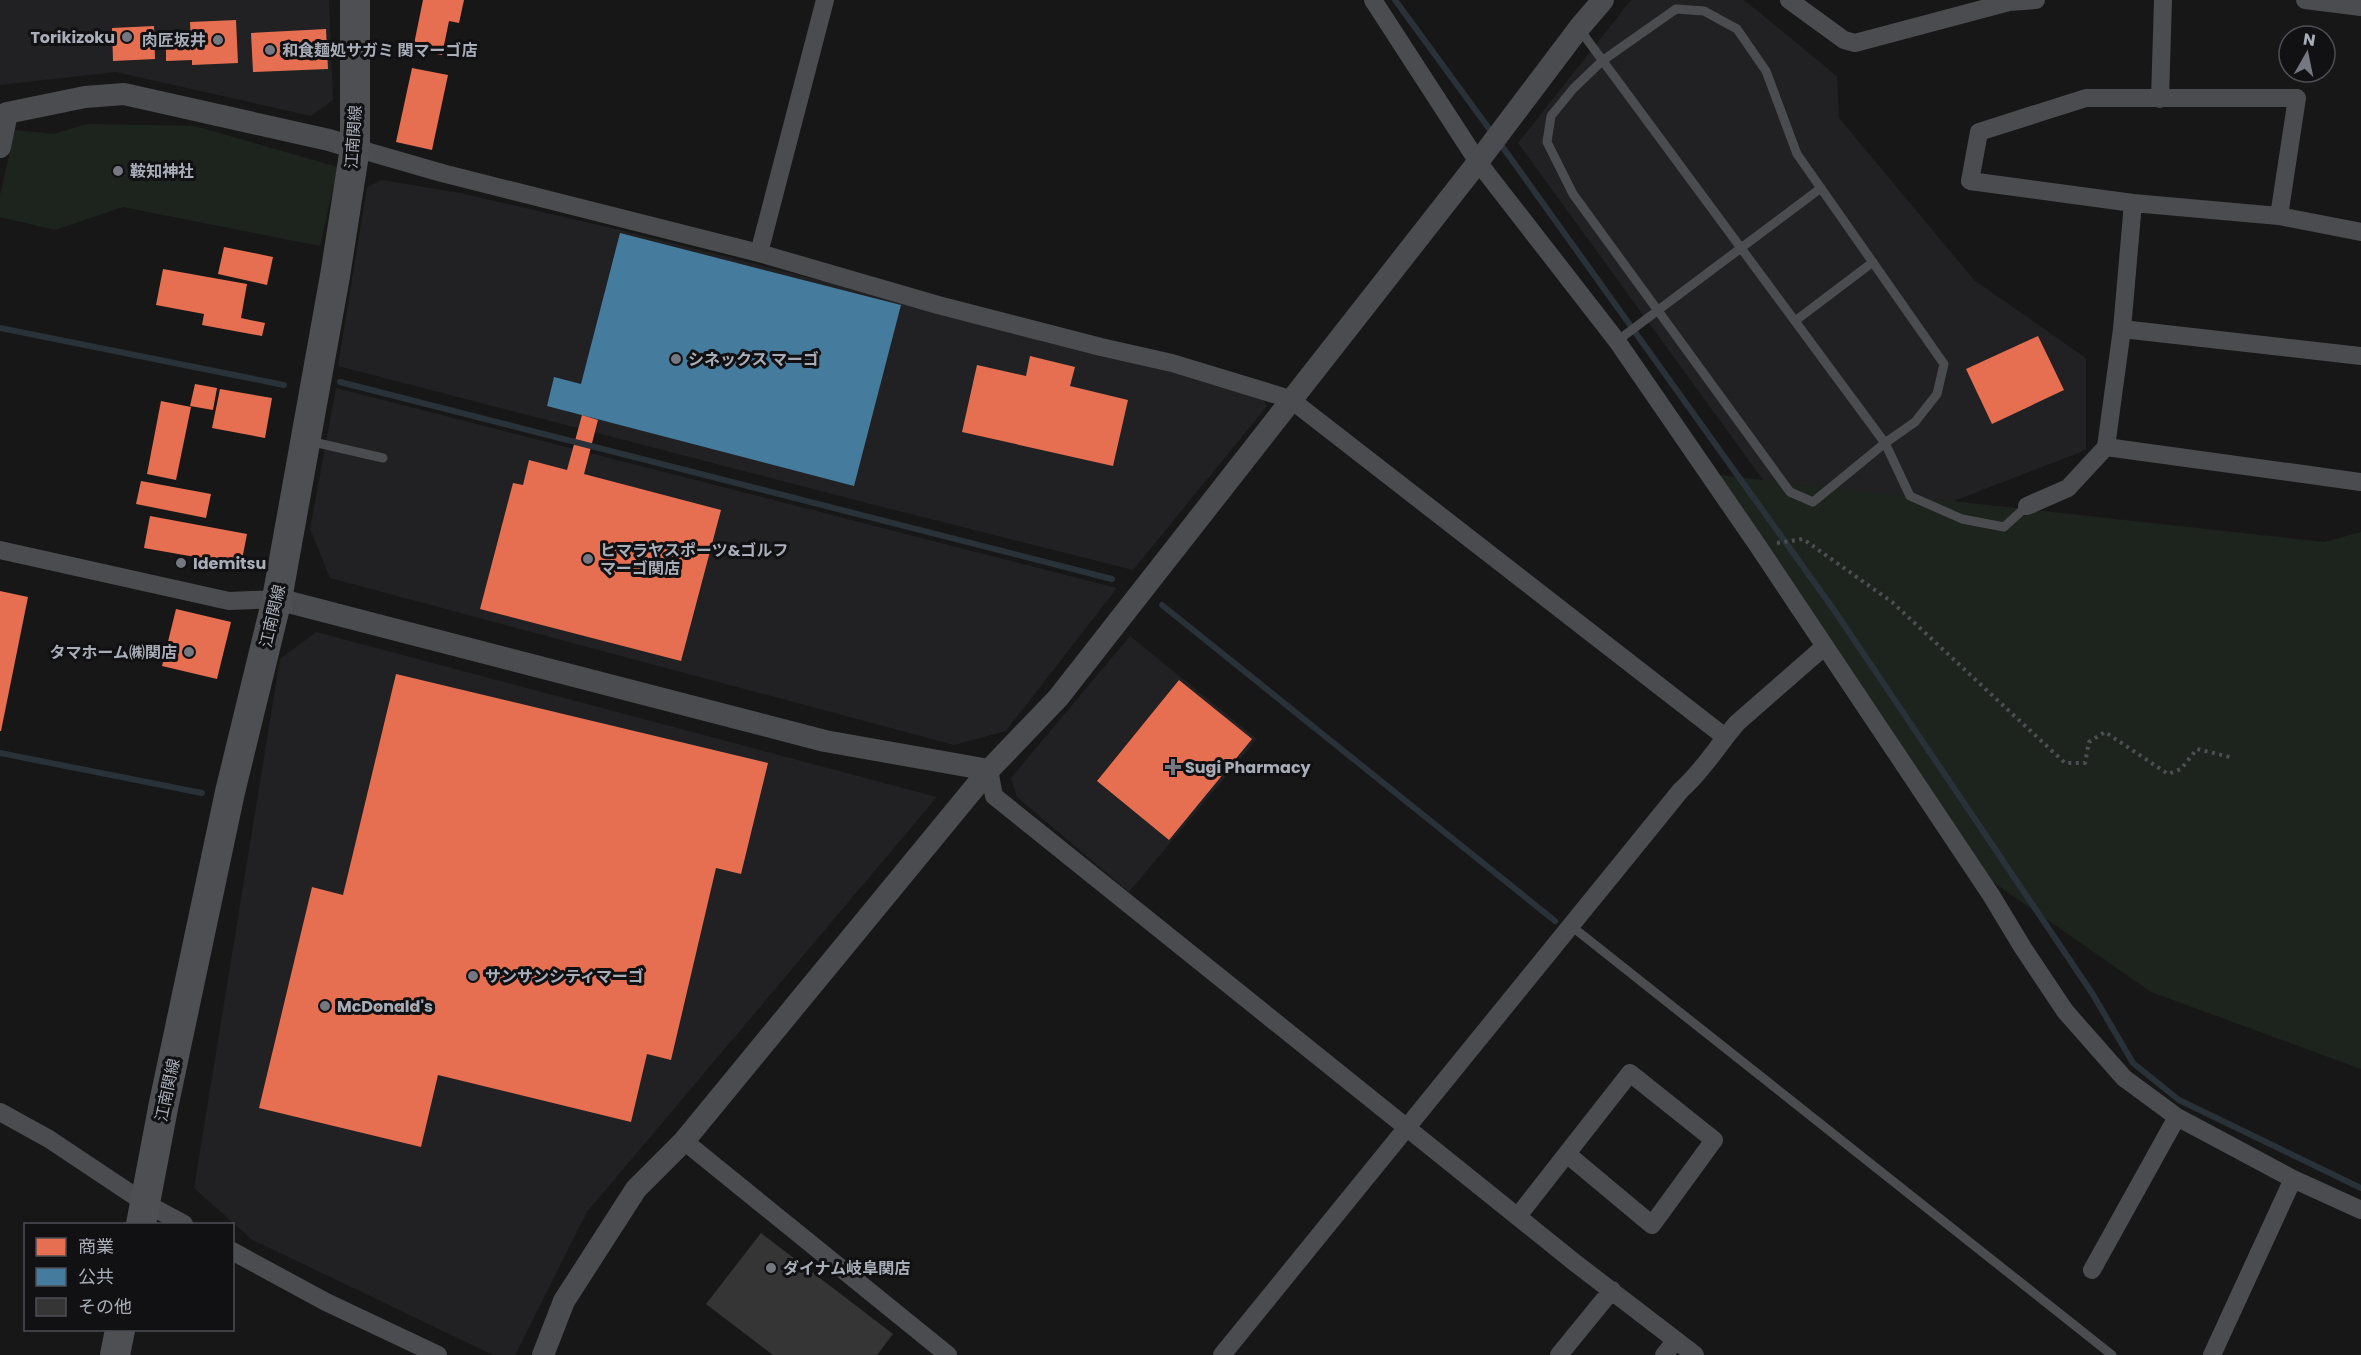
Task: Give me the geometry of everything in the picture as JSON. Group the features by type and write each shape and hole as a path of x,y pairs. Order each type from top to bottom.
{"main road":[{"name":"江南関線","path":"143,1215 230,792 277,599 305,440 355,148 355,0"},
{"path":"115,1355 120,1331"}],"street":[{"path":"759,252 825,0"},
{"path":"1373,0 1478,162 1617,341 1758,546 1991,895 2065,1011 2124,1078 2176,1117 2293,1179 2361,1210"},
{"path":"543,1355 564,1301 632,1195 684,1141 989,770 1058,698 1603,0"},
{"path":"1789,0 1844,40 1855,44 2009,2 2036,0"},
{"path":"2160,99 2163,0"},
{"path":"2305,0 2361,7"},
{"path":"0,147 3,112 85,96 124,94 328,140 442,173 759,252 938,305 1172,363 1290,399 1725,737"},
{"path":"2279,216 2297,98 2086,98 1979,132 1970,181 2133,203 2279,216 2361,232"},
{"path":"2027,506 2068,488 2106,447 2122,329 2133,203"},
{"path":"2122,329 2361,356"},
{"path":"2106,447 2361,482"},
{"path":"0,550 229,601 277,599 825,741 989,770"},
{"path":"1222,1355 1406,1126 1725,737 1737,723 1825,646"},
{"path":"989,770 994,796 1695,1355"},
{"path":"1518,1216 1630,1073 1714,1140 1652,1225 1567,1154"},
{"path":"0,1112 49,1138 143,1215 179,1223"},
{"path":"2092,1270 2176,1117"},
{"path":"684,1141 948,1355"},
{"path":"2212,1355 2293,1179"},
{"path":"234,1252 326,1302 438,1355"},
{"path":"1559,1355 1612,1290"},
{"path":"1664,1355 1676,1340"}],"lane":[{"path":"1676,9 1704,11 1737,29 1766,70 1797,154 1944,364 1937,394 1916,422 1885,443 1813,502 1790,492 1573,194 1547,142 1551,116 1573,89 1602,61 1676,9"},
{"path":"1579,28 1885,443 1910,496 1962,519 2004,527 2027,506"},
{"path":"1617,341 1821,188"},
{"path":"1795,321 1873,262"},
{"path":"305,440 383,458"},
{"path":"1570,925 2112,1355"}],"path":[{"path":"1758,546 1803,539 1892,602 2066,763 2085,763 2089,742 2105,732 2168,774 2181,769 2197,749 2230,757"}],"shaded area":[{"path":"0,0 329,0 333,100 311,116 116,72 0,85"},
{"path":"1631,0 1744,0 1837,76 1839,118 1974,280 2086,358 2086,450 1817,554 1518,143"},
{"path":"87,124 195,126 338,167 320,246 123,207 55,230 0,217 0,195 15,130 53,134"},
{"path":"382,180 460,193 620,230 1152,364 1258,393 1267,406 1133,570 867,503 338,366 367,187"},
{"path":"336,388 1117,588 1006,731 954,745 330,578 310,529"},
{"path":"1709,474 2324,542 2361,532 2361,1069 2151,992 1973,868"},
{"path":"316,632 937,797 587,1212 515,1355 493,1355 251,1239 194,1188 280,659"},
{"path":"1130,636 1257,739 1129,892 1017,797 1011,778"}],"building: 商業":[{"path":"423,0 464,0 459,23 449,21 442,55 413,49"},
{"path":"236,20 238,63 192,65 192,60 166,61 166,43 191,42 190,22"},
{"path":"154,26 155,59 113,61 112,28"},
{"path":"326,29 328,69 253,72 251,33"},
{"path":"412,68 448,75 432,150 396,142"},
{"path":"224,247 273,257 267,285 218,274"},
{"path":"163,269 247,284 241,318 265,323 262,336 202,325 204,314 156,305"},
{"path":"2038,336 2064,390 1992,424 1966,369"},
{"path":"1030,356 1075,367 1070,386 1128,400 1113,466 962,432 977,365 1026,376"},
{"path":"195,384 217,388 213,410 190,406"},
{"path":"220,389 272,398 265,438 212,428"},
{"path":"161,401 191,407 176,480 147,474"},
{"path":"582,415 598,420 584,474 721,510 681,661 480,609 513,483 523,485 529,460 567,470"},
{"path":"141,481 211,494 206,518 136,504"},
{"path":"150,516 247,534 241,565 144,548"},
{"path":"0,591 28,597 1,731 0,731"},
{"path":"176,609 231,622 217,679 162,666"},
{"path":"396,674 768,763 741,874 716,868 671,1060 647,1054 631,1122 438,1075 421,1147 259,1108 312,887 343,895"},
{"path":"1179,680 1252,739 1169,840 1097,781"}],"building: 公共":[{"path":"620,233 901,305 854,486 547,406 554,377 581,384"}],"building: その他":[{"name":"ダイナム岐阜関店","path":"761,1233 893,1334 877,1355 773,1355 706,1304"}],"waterway":[{"path":"1395,0 1493,134"},
{"path":"1499,142 1834,610 2092,993 2133,1063 2179,1100 2361,1188"},
{"path":"0,328 284,385"},
{"path":"340,382 1112,579"},
{"path":"1162,605 1555,921"},
{"path":"0,753 202,793"}],"place":[{"name":"Torikizoku","path":"127,37"},
{"name":"肉匠坂井","path":"218,40"},
{"name":"和食麺処サガミ 関マーゴ店","path":"270,50"},
{"name":"鞍知神社","path":"118,171"},
{"name":"シネックス マーゴ","path":"676,359"},
{"name":"ヒマラヤスポーツ&ゴルフ マーゴ関店","path":"588,559"},
{"name":"Idemitsu","path":"181,563"},
{"name":"タマホーム㈱関店","path":"189,652"},
{"name":"Sugi Pharmacy","path":"1173,767"},
{"name":"サンサンシティマーゴ","path":"473,976"},
{"name":"McDonald's","path":"325,1006"},
{"name":"ダイナム岐阜関店","path":"771,1268"}]}
